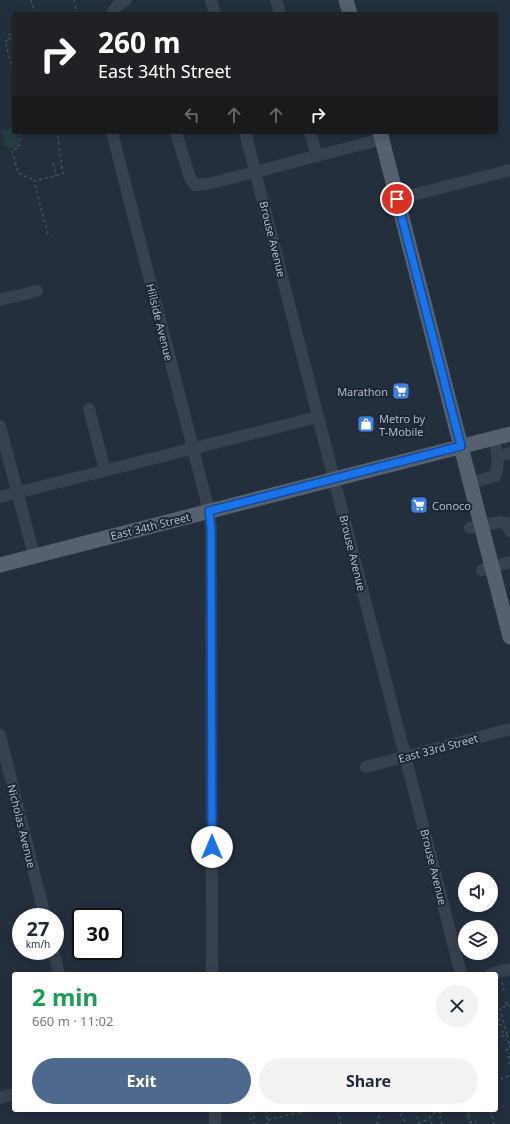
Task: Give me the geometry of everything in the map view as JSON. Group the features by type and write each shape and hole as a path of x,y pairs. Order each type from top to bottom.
{"main road":[{"path":"346,0 349,12"},
{"path":"381,136 470,483 475,527 510,637"},
{"name":"East 34th Street","path":"0,565 510,434"}],"street":[{"path":"113,12 117,6 126,0"},
{"path":"211,0 214,12"},
{"path":"276,0 279,12"},
{"name":"Hillside Avenue","path":"113,134 209,511 211,528 212,972"},
{"path":"177,134 190,178 195,185 207,184 317,156 381,136"},
{"name":"Brouse Avenue","path":"246,134 460,972"},
{"path":"311,134 317,156"},
{"path":"397,199 510,170"},
{"path":"0,300 37,291"},
{"path":"89,410 105,470"},
{"path":"0,497 318,417"},
{"path":"0,426 34,556"},
{"path":"470,483 495,476 504,454 494,438"},
{"path":"475,527 505,520 510,531"},
{"path":"487,568 510,562"},
{"name":"East 33rd Street","path":"366,766 510,729"},
{"name":"Nicholas Avenue","path":"0,735 43,908"},
{"path":"55,960 58,972"},
{"path":"498,975 510,969"},
{"path":"0,1098 12,1095"},
{"path":"215,1112 216,1124"}],"path":[{"path":"31,0 34,12"},
{"path":"74,0 77,12"},
{"path":"11,34 8,35 10,40 5,41 12,67"},
{"path":"21,134 19,148 12,150 18,173 36,181 62,174 57,134"},
{"path":"52,163 56,176"},
{"path":"36,181 34,181 48,234"},
{"path":"498,980 504,991"},
{"path":"506,1002 509,1005 500,1008 510,1049 506,1050"},
{"path":"498,1020 502,1019"},
{"path":"499,1025 504,1024"},
{"path":"501,1032 506,1031"},
{"path":"498,1037 507,1035"},
{"path":"502,1080 502,1078 510,1076"},
{"path":"254,1112 254,1124"},
{"path":"266,1112 268,1124"},
{"path":"268,1120 300,1112 302,1116"},
{"path":"338,1112 341,1124"},
{"path":"377,1124 380,1112"},
{"path":"398,1112 407,1124"},
{"path":"416,1112 419,1124 435,1112"},
{"path":"442,1124 439,1113 443,1112"},
{"path":"467,1112 470,1123 476,1121"},
{"path":"491,1112 494,1124"},
{"path":"468,1115 474,1113"},
{"path":"430,1116 432,1124"},
{"path":"249,1119 254,1119"},
{"path":"403,1119 404,1124"}],"green space":[{"path":"12,127 12,134 17,134 19,143 17,147 11,149 5,145 1,130"}],"place":[{"name":"Marathon","path":"401,391"},
{"name":"Metro by T-Mobile","path":"366,424"},
{"name":"Conoco","path":"419,505"}],"route":[{"path":"212,847 211,528 209,511 461,446 397,199"}]}
